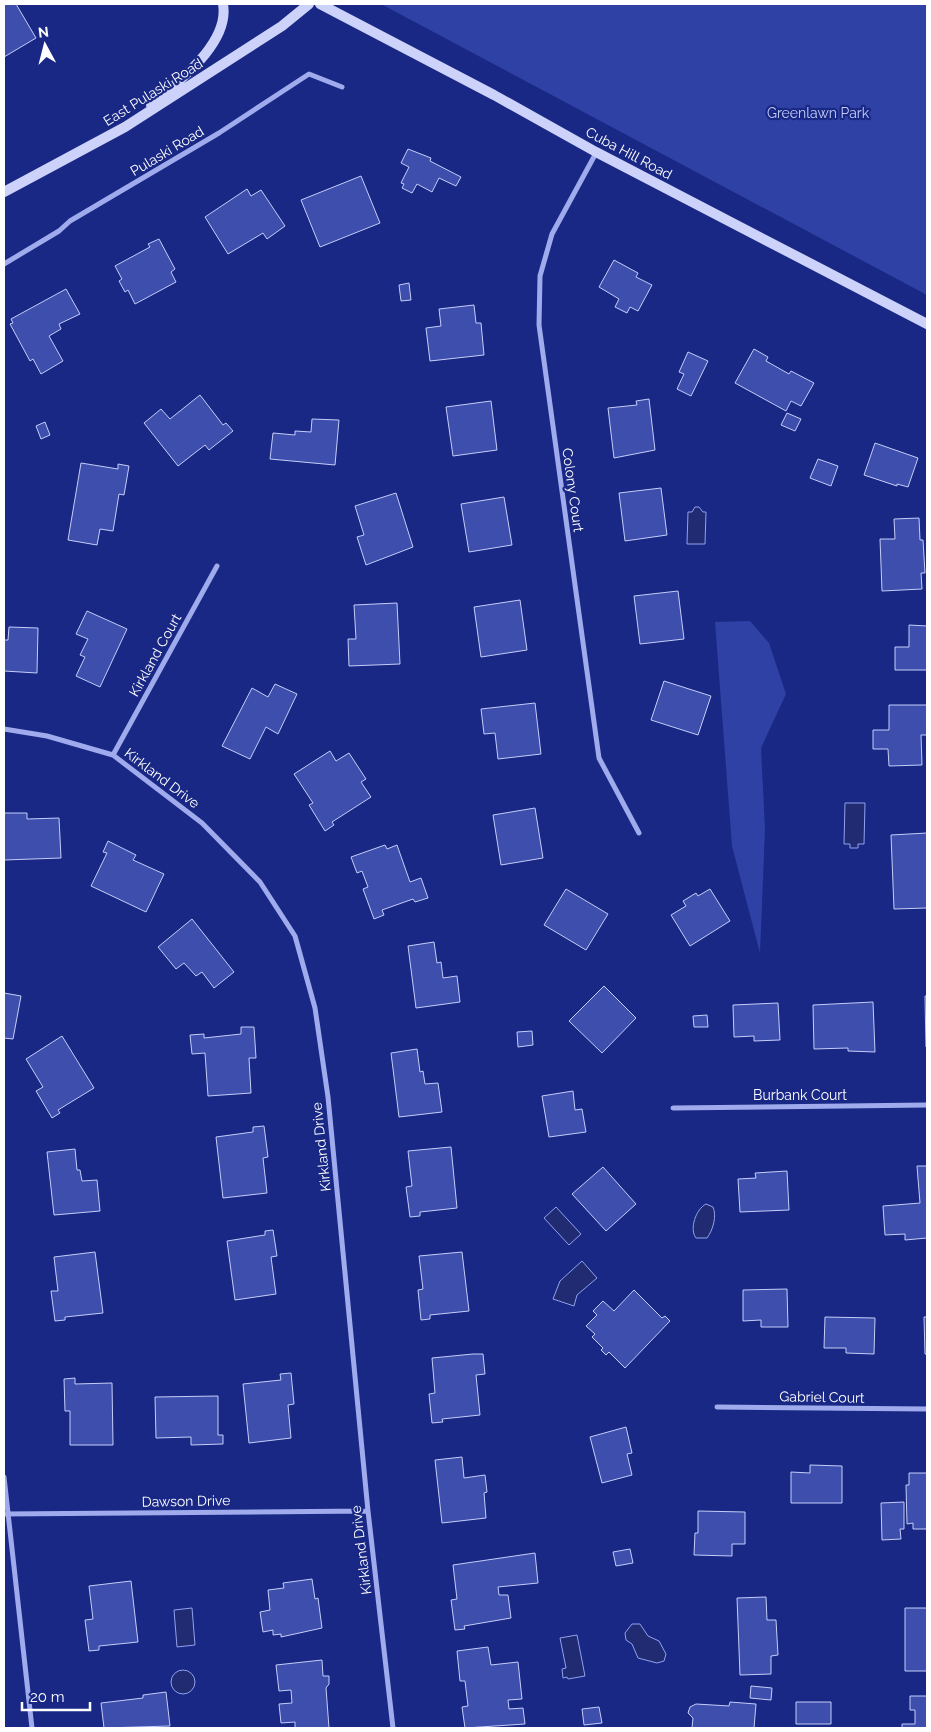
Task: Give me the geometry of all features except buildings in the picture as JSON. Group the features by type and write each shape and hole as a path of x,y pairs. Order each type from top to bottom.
{"main road":[{"path":"125,127 197,64 215,40 221,26 223,4"},
{"name":"East Pulaski Road","path":"4,192 125,127 282,26 309,4"},
{"name":"Cuba Hill Road","path":"320,4 494,94 596,152 927,324"}],"street":[{"name":"Pulaski Road","path":"4,264 59,231 70,221 219,133 309,74 342,87"},
{"name":"Colony Court","path":"596,152 552,234 540,276 539,325 599,758 638,833"},
{"name":"Kirkland Court","path":"113,755 217,566"},
{"name":"Kirkland Drive","path":"4,729 47,736 113,755 202,823 260,882 295,936 315,1008 328,1097 368,1511 393,1728"},
{"name":"Burbank Court","path":"673,1108 927,1106"},
{"name":"Gabriel Court","path":"716,1407 927,1409"},
{"path":"4,1477 6,1514 32,1728"},
{"name":"Dawson Drive","path":"6,1514 368,1511"}],"green space":[{"name":"Greenlawn Park","path":"381,4 927,4 927,295"},
{"path":"750,621 769,643 786,694 761,748 765,829 760,953 732,846 715,622"}],"shaded area":[{"path":"695,507 699,507 703,512 706,512 705,544 687,544 688,512 692,512"},
{"path":"845,803 865,803 864,844 858,844 858,848 850,848 850,844 844,844"},
{"path":"706,1204 713,1207 713,1227 707,1238 696,1238 693,1225 699,1210"},
{"path":"556,1207 581,1234 569,1245 544,1218"},
{"path":"582,1261 597,1278 577,1295 574,1306 553,1299 560,1281"},
{"path":"192,1608 195,1645 177,1647 174,1610"},
{"path":"632,1624 640,1624 648,1636 659,1641 666,1654 664,1661 657,1663 638,1658 632,1644 626,1640 625,1633"},
{"path":"577,1635 585,1676 563,1678 562,1669 566,1668 560,1638"},
{"path":"183,1670 192,1673 195,1682 192,1691 183,1694 174,1691 171,1682 174,1673"}]}
